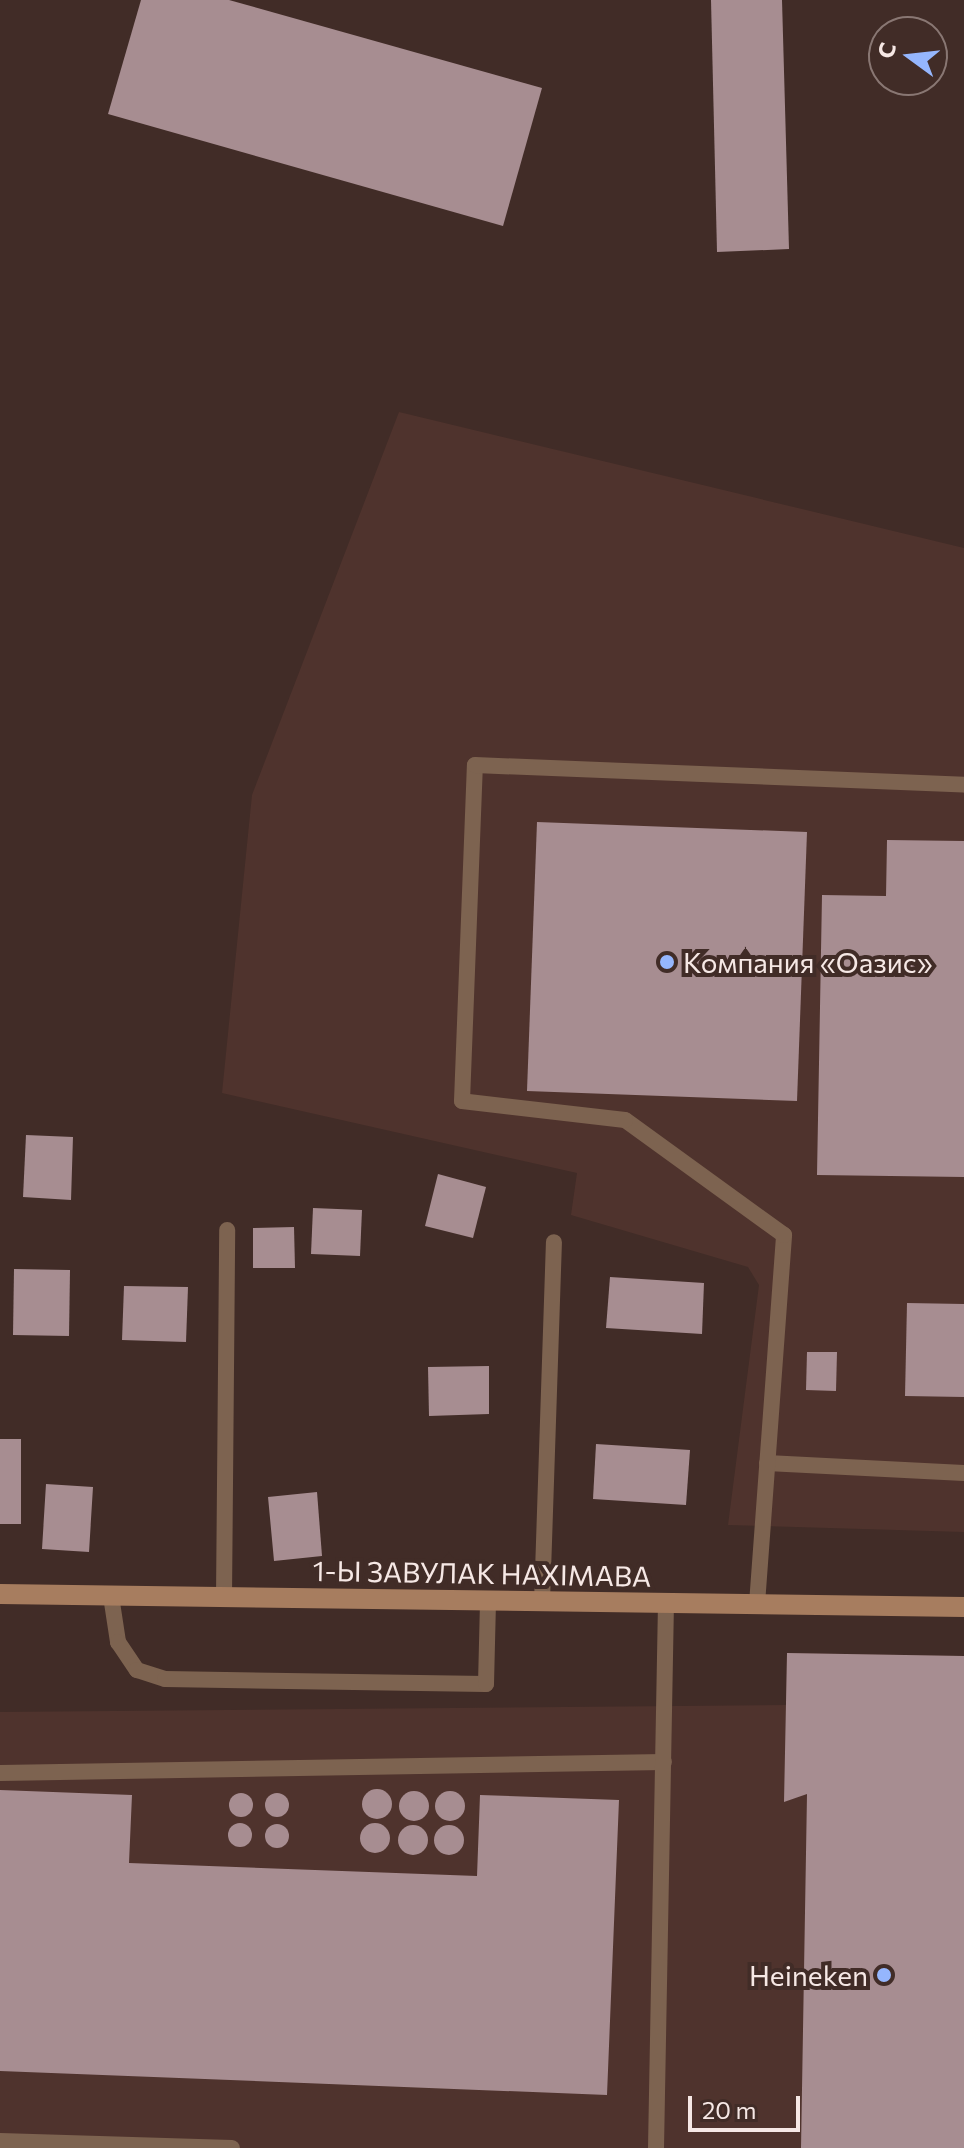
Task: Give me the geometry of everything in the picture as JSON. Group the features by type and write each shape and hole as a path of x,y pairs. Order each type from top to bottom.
{"street":[{"name":"1-Ы ЗАВУЛАК НАХІМАВА","path":"0,1594 964,1607"}],"lane":[{"path":"757,1604 784,1235 625,1120 462,1101 475,765 964,785"},
{"path":"224,1598 227,1230"},
{"path":"542,1602 554,1242"},
{"path":"767,1463 964,1473"},
{"path":"111,1596 118,1642 130,1661 165,1679 486,1684 488,1601"},
{"path":"656,2148 666,1603"},
{"path":"0,1773 664,1762"},
{"path":"0,2141 232,2148"}],"shaded area":[{"path":"399,412 964,548 964,1532 728,1525 759,1285 748,1267 571,1215 577,1173 222,1093 252,795"},
{"path":"787,1653 964,1656 964,2148 0,2148 0,1712 786,1705"}],"building":[{"path":"141,0 229,0 542,88 503,226 108,114"},
{"path":"711,0 782,0 789,249 717,252"},
{"name":"Компания «Оазис»","path":"537,822 807,832 797,1101 527,1091"},
{"name":"Компания «Оазис»","path":"887,840 964,841 964,1177 817,1175 822,895 886,896"},
{"path":"26,1135 73,1137 71,1200 23,1197"},
{"path":"438,1174 486,1187 473,1238 425,1226"},
{"path":"313,1208 362,1210 360,1256 311,1254"},
{"path":"294,1227 295,1268 253,1268 253,1228"},
{"path":"14,1269 70,1270 69,1336 13,1335"},
{"path":"610,1277 704,1283 702,1334 606,1328"},
{"path":"124,1286 188,1287 186,1342 122,1340"},
{"path":"907,1303 964,1304 964,1397 905,1396"},
{"path":"807,1352 837,1352 836,1391 806,1390"},
{"path":"489,1366 489,1414 429,1416 428,1367"},
{"path":"0,1439 21,1439 21,1524 0,1524"},
{"path":"596,1444 690,1450 686,1505 593,1499"},
{"path":"46,1484 93,1487 89,1552 42,1549"},
{"path":"317,1492 322,1556 274,1561 268,1497"},
{"name":"Heineken","path":"787,1653 964,1656 964,2148 801,2148 807,1794 784,1802"},
{"path":"377,1789 383,1790 391,1798 391,1810 383,1818 377,1819 371,1818 363,1810 362,1804 363,1798 371,1790"},
{"path":"0,1790 132,1795 129,1863 477,1876 480,1795 619,1800 607,2095 0,2071"},
{"path":"414,1791 420,1792 428,1800 428,1812 420,1820 414,1821 408,1820 400,1812 399,1806 400,1800 408,1792"},
{"path":"450,1791 456,1792 464,1800 464,1812 456,1820 450,1821 444,1820 436,1812 435,1806 436,1800 444,1792"},
{"path":"241,1793 250,1796 253,1805 250,1814 241,1817 232,1814 229,1805 232,1796"},
{"path":"277,1793 286,1796 289,1805 286,1814 277,1817 268,1814 265,1805 268,1796"},
{"path":"240,1823 249,1826 252,1835 249,1844 240,1847 231,1844 228,1835 231,1826"},
{"path":"375,1823 381,1824 389,1832 389,1844 381,1852 375,1853 369,1852 361,1844 360,1838 361,1832 369,1824"},
{"path":"277,1824 286,1827 289,1836 286,1845 277,1848 268,1845 265,1836 268,1827"},
{"path":"413,1825 419,1826 427,1834 427,1846 419,1854 413,1855 407,1854 399,1846 398,1840 399,1834 407,1826"},
{"path":"449,1825 455,1826 463,1834 463,1846 455,1854 449,1855 443,1854 435,1846 434,1840 435,1834 443,1826"}],"place":[{"name":"Компания «Оазис»","path":"667,962"},
{"name":"Heineken","path":"884,1975"}]}
